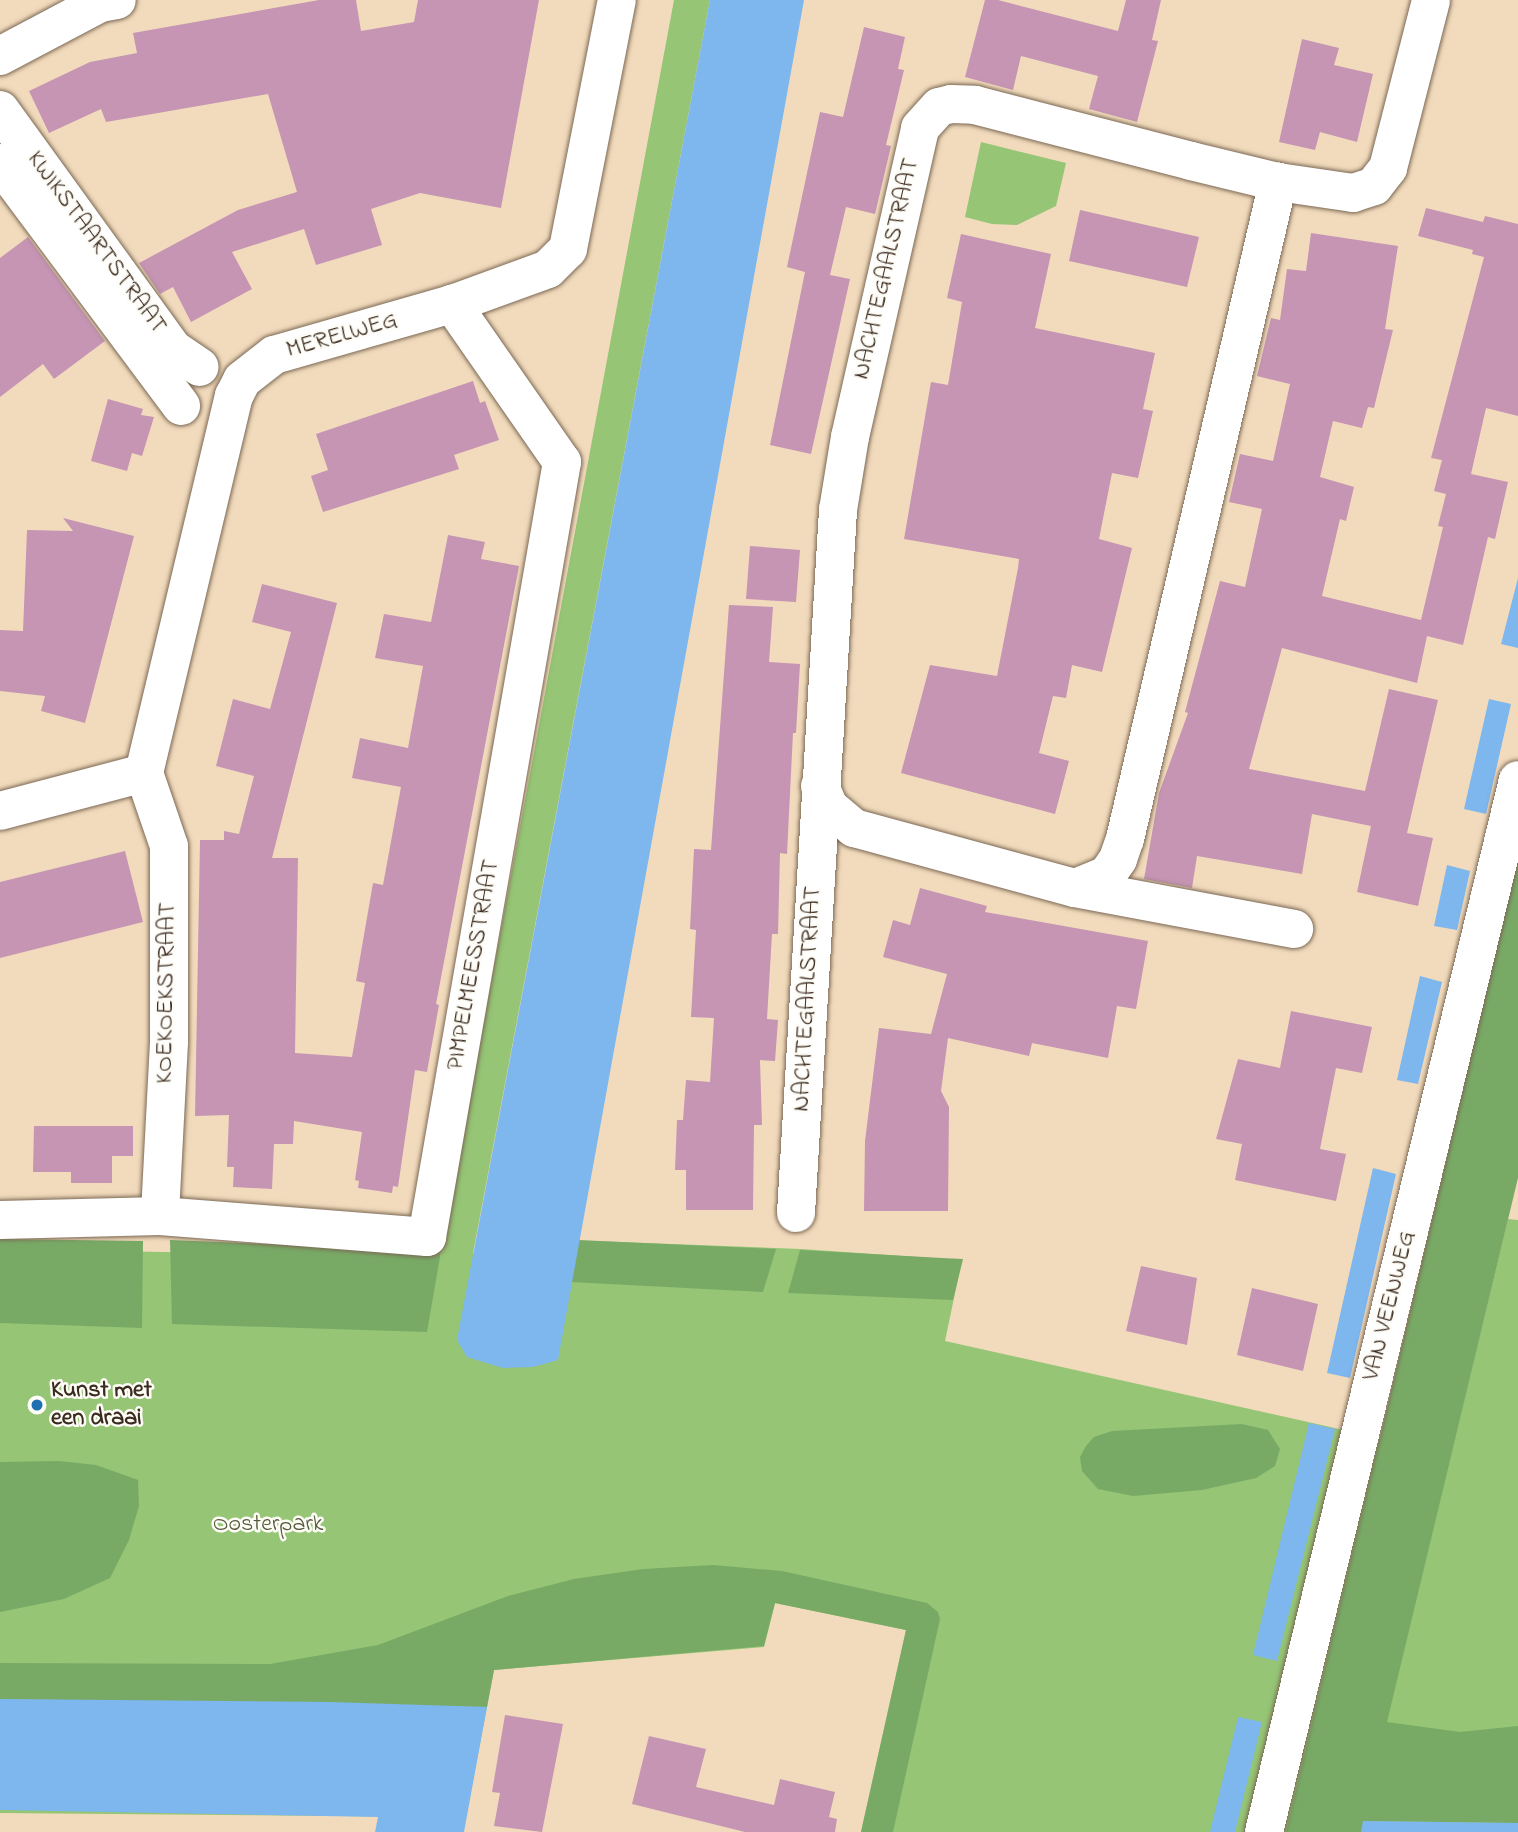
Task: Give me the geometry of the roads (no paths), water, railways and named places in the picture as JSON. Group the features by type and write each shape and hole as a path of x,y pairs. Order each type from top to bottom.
{"street":[{"path":"0,55 100,3 117,0"},
{"name":"MERELWEG","path":"144,773 234,396 242,380 274,355 452,304 548,269 568,249 617,0"},
{"name":"NACHTEGAALSTRAAT","path":"796,1213 835,542 845,463 916,139 925,120 939,107 951,104 975,105 1278,182 1353,193 1374,186 1381,179 1391,158 1431,0"},
{"name":"KWIKSTAARTSTRAAT","path":"0,110 77,241 115,293 181,406"},
{"name":"KWIKSTAARTSTRAAT","path":"0,163 77,241"},
{"path":"1075,888 1107,875 1118,859 1125,839 1278,182"},
{"name":"KWIKSTAARTSTRAAT","path":"115,293 173,349 200,367"},
{"name":"PIMPELMEESSTRAAT","path":"0,1220 160,1216 427,1237 562,462 452,304"},
{"path":"0,811 144,773"},
{"name":"KOEKOEKSTRAAT","path":"144,773 169,846 169,1042 160,1216"},
{"name":"VAN VEENWEG","path":"1264,1832 1518,780"},
{"path":"820,786 829,807 838,818 854,828 1075,888 1294,929"}],"water":[{"path":"710,0 804,0 558,1360 533,1367 503,1368 467,1357 457,1340"},
{"path":"1518,578 1518,648 1501,644"},
{"path":"1489,699 1511,704 1486,814 1464,809"},
{"path":"1447,865 1470,871 1457,930 1434,926"},
{"path":"1420,976 1442,982 1418,1084 1397,1080"},
{"path":"1373,1168 1396,1174 1350,1378 1327,1373"},
{"path":"1309,1423 1335,1429 1277,1661 1253,1655"},
{"path":"0,1699 330,1702 487,1707 464,1832 375,1832 378,1817 0,1810"},
{"path":"1238,1717 1262,1722 1235,1832 1210,1832"},
{"path":"1363,1821 1518,1823 1518,1832 1361,1832"}],"place":[{"name":"Kunst met een draai","path":"37,1405"}],"park label":[{"name":"Oosterpark","path":"268,1525"}]}
